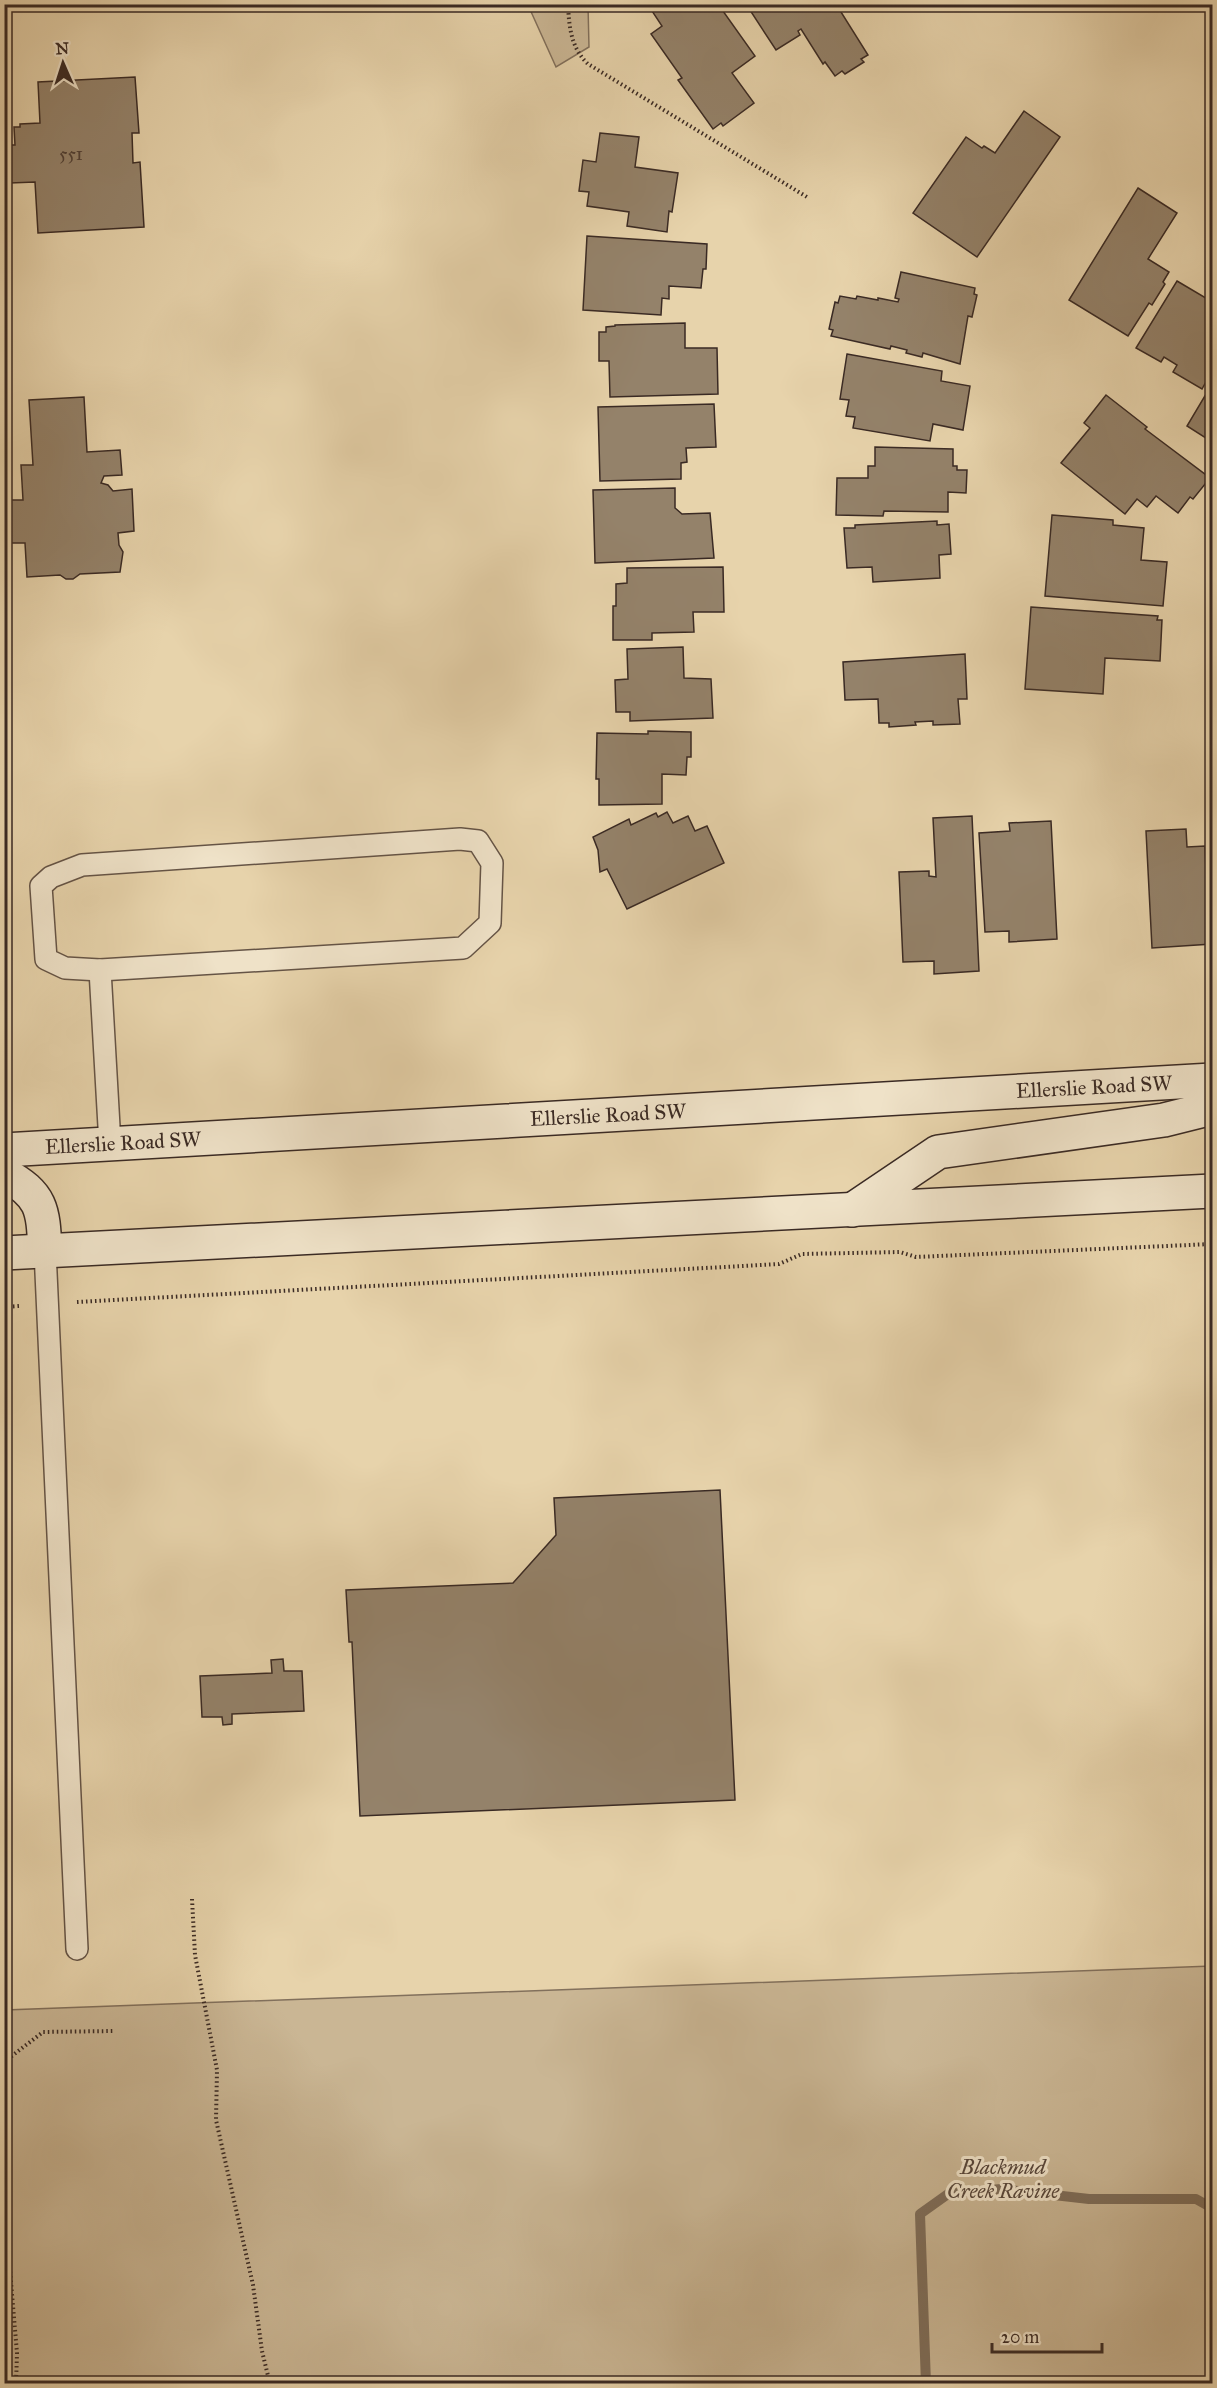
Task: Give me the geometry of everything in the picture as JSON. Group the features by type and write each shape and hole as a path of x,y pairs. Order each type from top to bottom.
{"main road":[{"name":"Ellerslie Road SW","path":"4,1150 1212,1080"},
{"path":"851,1211 938,1152 1164,1120 1212,1108"},
{"path":"4,1174 19,1182 39,1202 45,1251"},
{"path":"4,1253 1212,1191"}],"lane":[{"path":"460,839 478,841 492,863 490,923 463,948 100,970 65,968 46,958 41,886 51,877 82,865 460,839"},
{"path":"100,970 110,1143"},
{"path":"45,1251 77,1949"}],"path":[{"path":"568,4 569,30 582,57 588,64 807,198"},
{"path":"93,1301 779,1264 802,1254 900,1252 916,1257 1212,1244"},
{"path":"192,1899 195,1955 217,2070 216,2120 253,2284 262,2351 270,2384"},
{"path":"4,2062 43,2032 115,2031"},
{"path":"4,2200 17,2353 16,2384"}],"green space":[{"path":"528,5 588,5 589,47 556,67"},
{"name":"Blackmud Creek Ravine","path":"1212,1966 1212,2383 5,2383 5,2010"}],"building":[{"path":"661,4 718,4 755,56 732,73 754,103 723,126 721,123 713,129 678,80 682,78 651,34 662,26 652,11"},
{"path":"746,4 836,4 868,55 861,59 864,62 845,74 842,71 835,76 825,62 823,64 801,29 798,31 800,35 776,50"},
{"path":"135,77 139,133 132,133 133,163 140,162 144,227 38,233 35,182 10,183 8,145 15,145 14,127 20,127 20,124 40,123 38,82"},
{"path":"1024,111 1060,137 977,257 913,213 966,137 982,148 984,146 995,153"},
{"path":"600,133 639,137 635,167 678,173 672,212 669,211 667,232 627,226 629,212 587,206 589,192 579,191 583,160 596,162"},
{"path":"1138,188 1177,213 1148,259 1169,272 1163,282 1165,284 1152,305 1149,303 1128,336 1069,300"},
{"path":"587,236 707,244 706,269 703,269 701,288 669,286 669,299 662,298 661,315 583,310"},
{"path":"901,272 975,288 974,294 977,295 972,317 968,316 960,364 923,353 922,357 906,353 907,350 891,346 890,349 831,336 833,330 829,329 835,302 838,303 840,296 856,299 857,296 878,300 878,298 898,302 899,299 895,298"},
{"path":"1177,281 1209,300 1212,294 1212,371 1202,389 1173,372 1177,365 1164,357 1161,362 1136,348"},
{"path":"685,323 685,348 717,348 718,394 610,397 609,361 599,361 599,332 606,332 606,327 615,325"},
{"path":"847,354 942,371 941,381 970,386 963,430 933,424 930,441 853,428 855,417 846,416 849,400 840,399"},
{"path":"1212,384 1212,442 1187,426"},
{"path":"1106,395 1147,427 1145,429 1210,478 1193,499 1190,497 1178,513 1156,496 1147,507 1137,499 1125,514 1061,463 1090,428 1084,423"},
{"path":"84,397 87,452 120,450 122,475 104,476 101,483 108,485 113,491 132,489 134,531 118,533 119,545 123,552 120,572 80,574 73,579 66,579 60,575 27,577 25,543 11,543 10,534 4,529 4,515 9,512 8,500 23,500 21,465 33,465 29,400"},
{"path":"714,404 716,447 686,448 687,462 681,463 681,479 600,481 598,407"},
{"path":"875,447 953,449 953,466 957,466 957,470 967,470 966,493 948,492 948,512 884,511 883,516 836,515 837,478 868,478 868,466 875,466"},
{"path":"675,488 675,508 682,514 710,513 714,558 595,563 593,490"},
{"path":"1052,515 1113,520 1113,525 1144,528 1141,560 1167,562 1163,606 1045,596"},
{"path":"937,521 937,525 949,524 951,554 939,555 940,578 873,582 872,567 847,568 844,528 855,528 855,525"},
{"path":"723,567 724,612 693,612 694,632 652,633 652,640 613,640 613,606 616,606 616,584 627,583 627,568"},
{"path":"1031,607 1158,616 1157,620 1162,620 1160,661 1105,658 1103,694 1025,689"},
{"path":"683,647 684,678 711,679 713,718 630,721 630,712 616,712 615,680 628,679 627,649"},
{"path":"965,654 967,699 958,699 960,724 933,725 933,721 889,727 889,723 879,723 878,699 845,700 843,662"},
{"path":"648,731 691,732 691,757 687,757 686,775 662,774 662,804 599,805 599,779 596,779 597,733 648,734"},
{"path":"667,812 673,823 688,816 695,831 707,826 724,863 627,909 607,869 600,872 598,850 593,837 629,819 631,825 656,813 658,817"},
{"path":"972,816 979,971 934,974 934,961 903,962 899,872 929,871 929,876 936,877 933,818"},
{"path":"1051,821 1057,939 1009,942 1009,931 985,932 979,833 1010,831 1009,823"},
{"path":"1186,829 1187,847 1205,846 1206,871 1212,871 1212,944 1152,948 1146,831"},
{"path":"720,1490 735,1800 360,1816 352,1642 349,1642 346,1590 513,1583 556,1535 554,1498"},
{"path":"283,1659 284,1671 302,1671 304,1711 232,1714 232,1724 223,1725 222,1717 202,1717 200,1676 272,1673 271,1660"}],"waterway":[{"path":"926,2384 920,2214 948,2194 1001,2189 1089,2199 1196,2199 1212,2208"}]}
